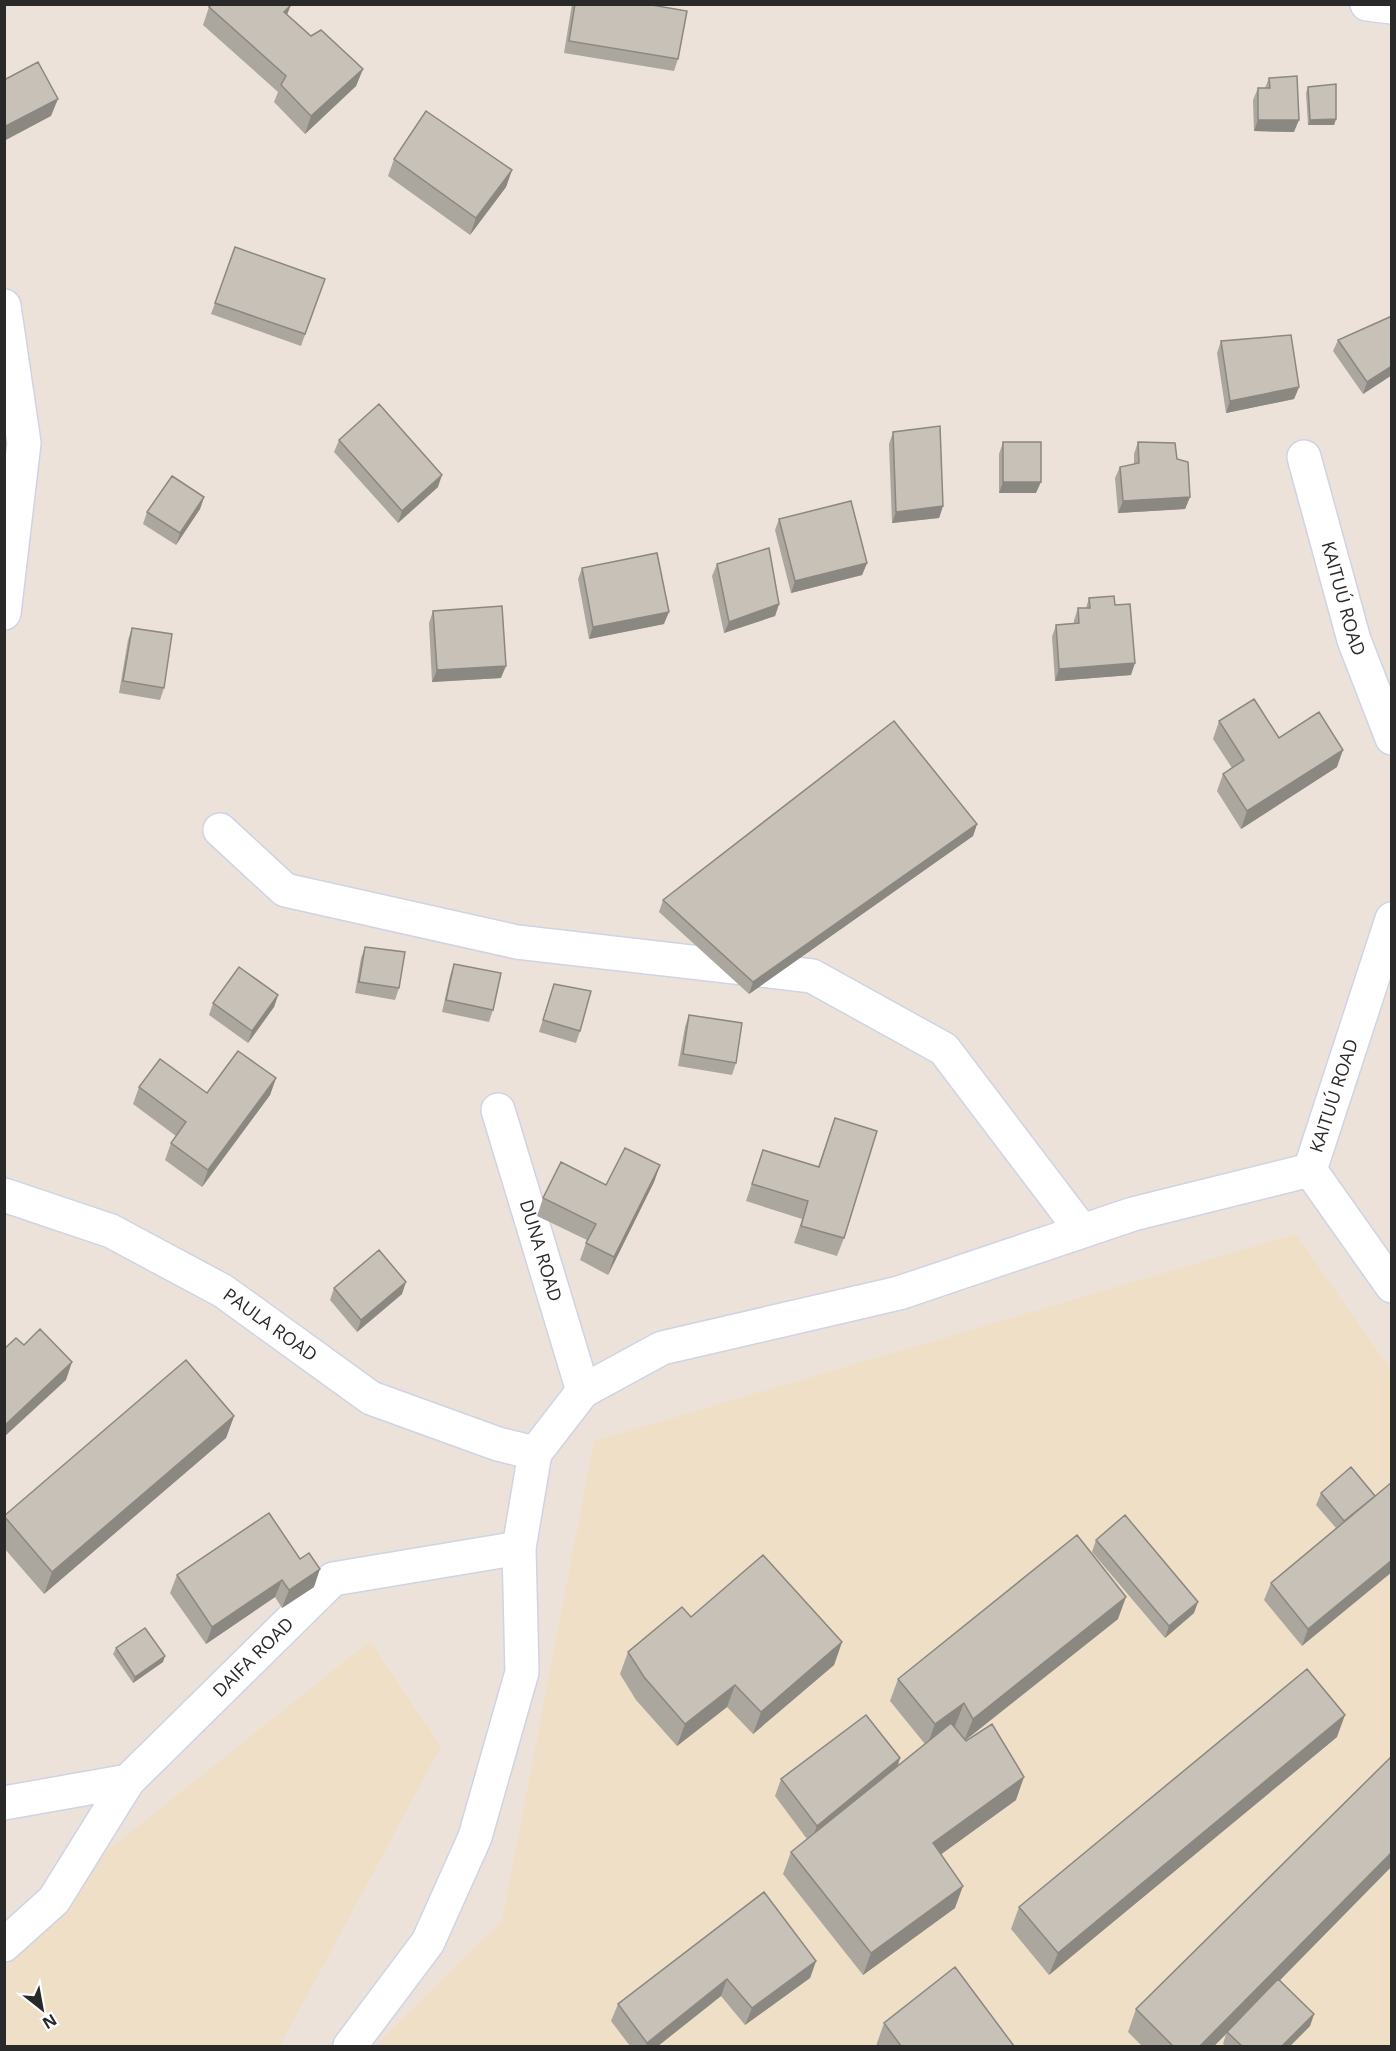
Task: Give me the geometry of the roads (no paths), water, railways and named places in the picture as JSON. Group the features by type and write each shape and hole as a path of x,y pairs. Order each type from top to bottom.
{"street":[{"path":"1367,4 1392,7"},
{"path":"4,306 24,443 4,612"},
{"name":"KAITUÚ ROAD","path":"1304,457 1354,640 1392,738"},
{"path":"220,830 285,890 517,942 812,976 944,1049 1082,1231"},
{"name":"KAITUÚ ROAD","path":"1310,1170 1392,920"},
{"name":"DUNA ROAD","path":"498,1110 583,1391"},
{"path":"350,2046 428,1942 475,1837 522,1672 519,1548 535,1453 583,1391 662,1348 899,1293 1133,1214 1310,1170 1392,1286"},
{"name":"PAULA ROAD","path":"4,1194 111,1232 223,1291 371,1398 498,1444 535,1453"},
{"name":"DAIFA ROAD","path":"4,1945 54,1900 128,1781 333,1579 519,1548"},
{"path":"4,1803 128,1781"}]}
